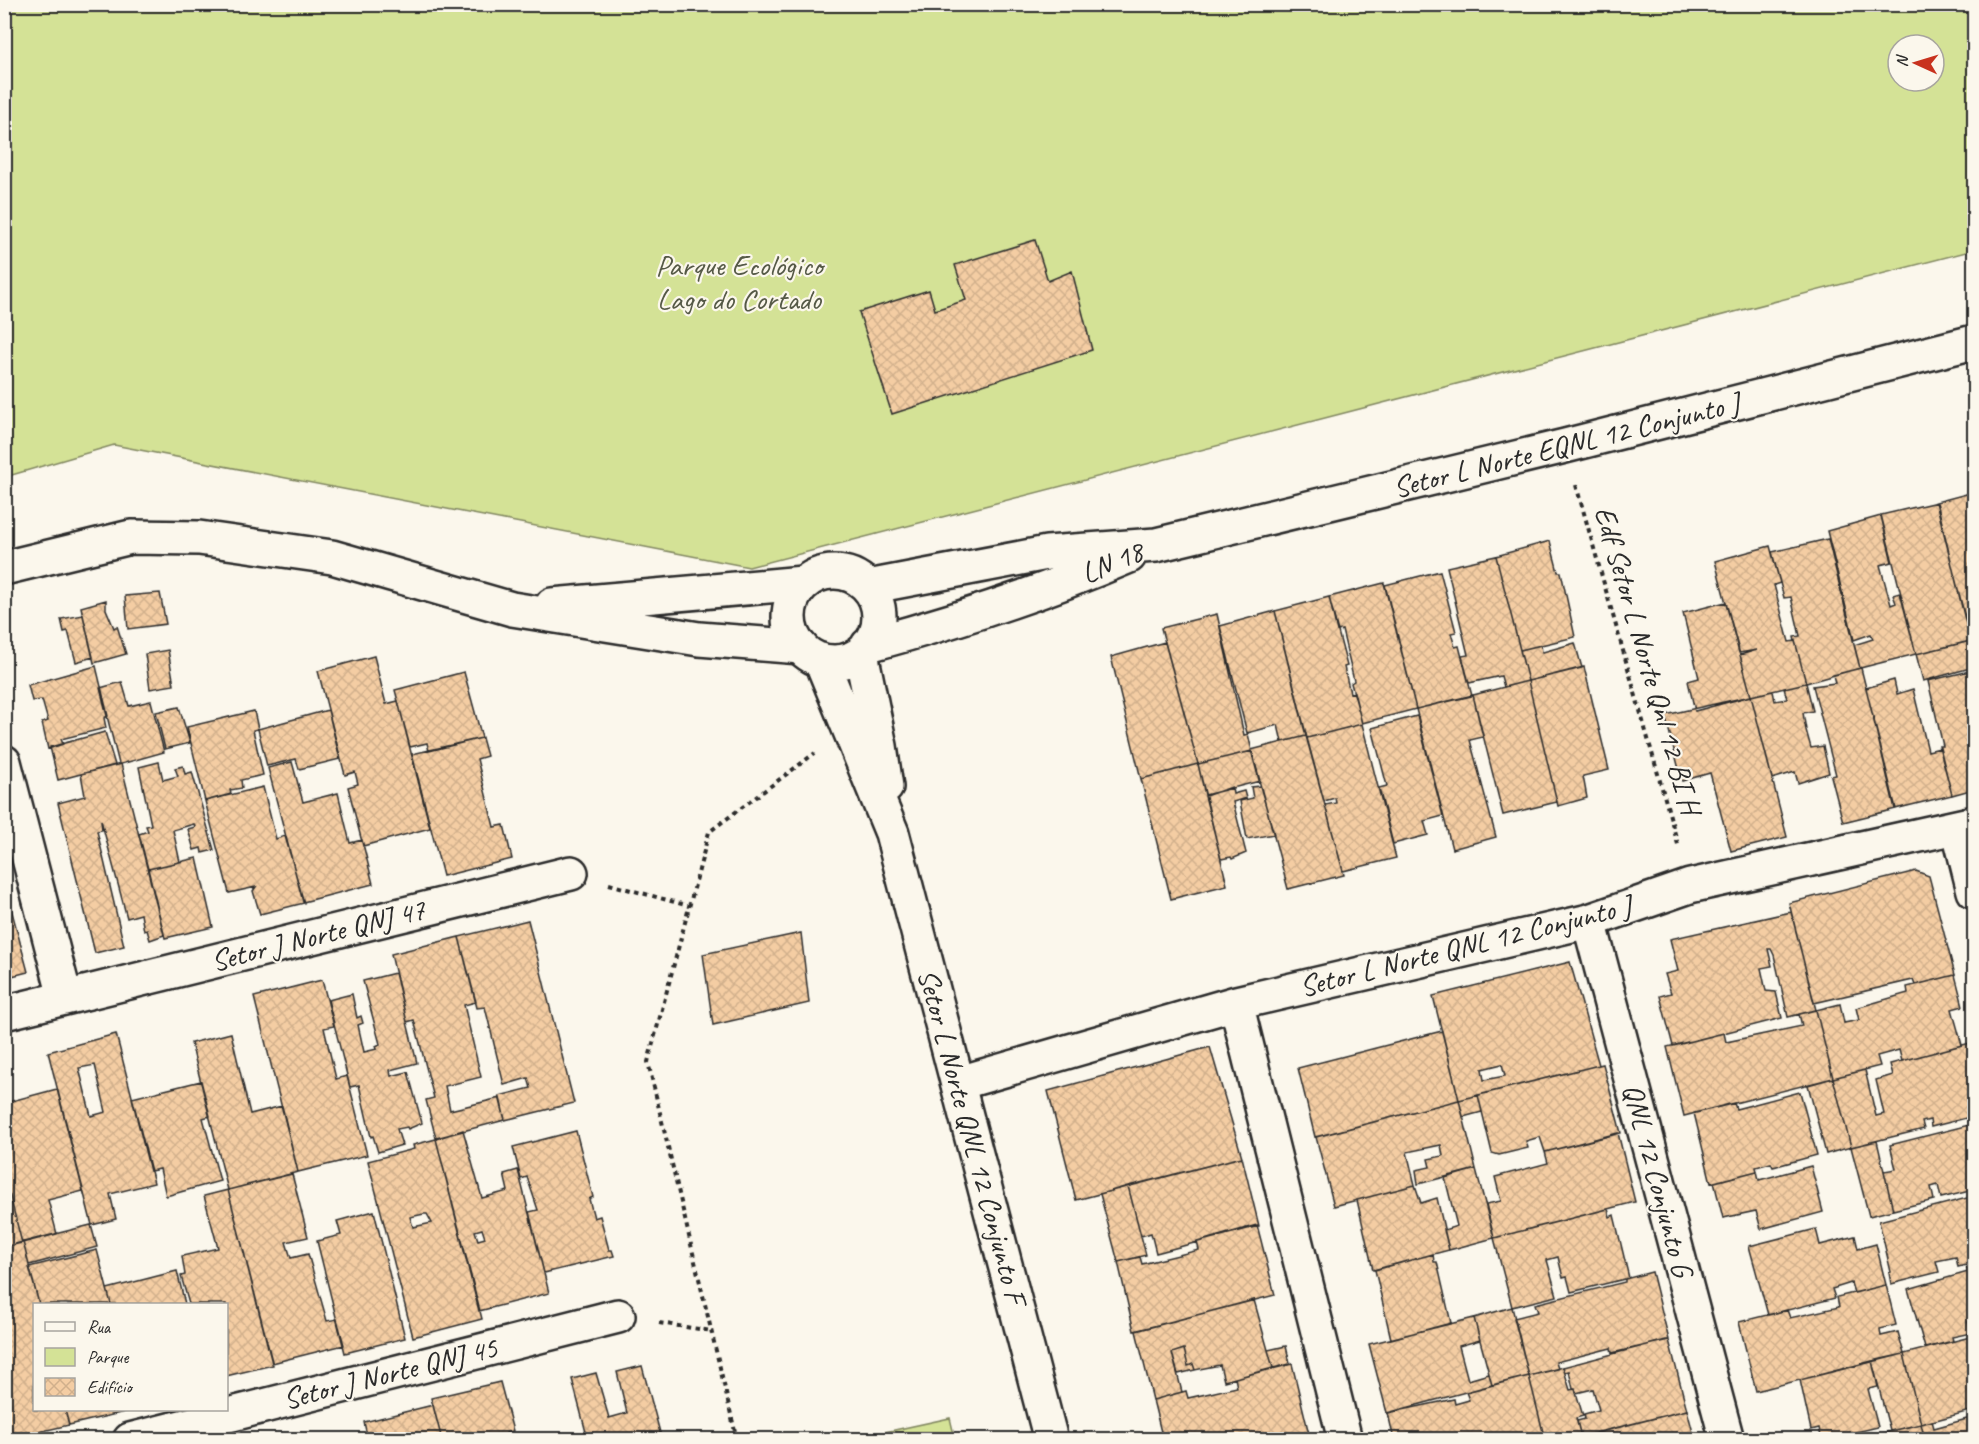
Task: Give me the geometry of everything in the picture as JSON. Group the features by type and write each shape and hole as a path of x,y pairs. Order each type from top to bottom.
{"street":[{"name":"Setor L Norte EQNL 12 Conjunto J","path":"1156,545 1565,446 1974,342"},
{"path":"4,568 131,537 199,538 332,557 512,609 699,639 811,654 841,662 865,649 878,627 878,605 868,587 854,576 837,571 819,574 803,584 793,598 789,614 791,632 811,654 849,729 892,833"},
{"name":"LN 18","path":"868,587 1047,553 1156,545"},
{"name":"LN 18","path":"865,649 1083,576 1156,545"},
{"path":"512,609 803,584"},
{"path":"865,649 892,833"},
{"path":"4,762 64,997"},
{"name":"Setor L Norte QNL 12 Conjunto J","path":"959,1083 1236,1003 1589,921 1690,886 1966,825"},
{"path":"1966,825 1974,891"},
{"name":"Setor L Norte QNL 12 Conjunto F","path":"892,833 1051,1440"},
{"name":"Setor J Norte QNJ 47","path":"4,1013 571,873"},
{"name":"QNL 12 Conjunto G","path":"1589,921 1727,1440"},
{"path":"1236,1003 1346,1440"},
{"name":"Setor J Norte QNJ 45","path":"130,1440 164,1435 618,1316"}],"path":[{"name":"Edf Setor L Norte Qnl 12 BI H","path":"1565,446 1690,886"},
{"path":"737,1440 648,1062 709,832 849,729"},
{"path":"571,873 690,906"},
{"path":"618,1316 712,1332"}],"green space":[{"name":"Parque Ecológico Lago do Cortado","path":"5,5 1974,5 1974,250 749,567 114,445 5,477"},
{"path":"950,1418 955,1439 853,1439"}],"building":[{"path":"1035,240 1048,281 1072,271 1092,350 892,414 859,312 929,290 935,310 966,300 955,265"},
{"path":"1974,492 1974,640 1971,641 1936,502"},
{"path":"1937,502 1970,641 1916,654 1881,515"},
{"path":"1881,516 1892,562 1880,565 1891,605 1896,603 1893,595 1900,593 1916,654 1860,668 1854,645 1873,639 1871,634 1854,640 1827,531"},
{"path":"1828,539 1860,668 1806,683 1794,637 1800,636 1791,597 1784,598 1772,552"},
{"path":"1550,541 1558,572 1561,572 1575,637 1520,650 1496,556"},
{"path":"1770,546 1780,583 1774,585 1789,642 1795,641 1806,683 1751,696 1740,655 1757,650 1739,653 1715,561"},
{"path":"1496,556 1528,681 1504,687 1501,676 1469,683 1462,656 1468,655 1447,567"},
{"path":"1440,571 1456,632 1451,633 1455,647 1459,646 1472,696 1416,709 1385,585"},
{"path":"1384,583 1416,709 1362,723 1351,683 1354,681 1342,630 1337,631 1329,597"},
{"path":"160,593 166,624 128,629 125,596"},
{"path":"1329,597 1347,666 1344,667 1350,693 1354,692 1362,724 1307,738 1275,611"},
{"path":"106,600 106,609 114,628 117,626 126,654 94,663 81,607"},
{"path":"1726,602 1751,696 1695,711 1688,681 1699,678 1683,613"},
{"path":"1275,611 1306,736 1282,742 1278,725 1247,733 1220,626"},
{"path":"1217,614 1244,735 1248,734 1252,751 1198,764 1161,628"},
{"path":"83,615 93,657 76,662 68,631 64,632 61,619"},
{"path":"1971,641 1974,667 1923,681 1916,654"},
{"path":"1165,642 1198,764 1141,779 1111,657"},
{"path":"1575,643 1582,668 1528,681 1520,650 1541,645 1543,652"},
{"path":"168,650 174,685 150,689 145,654"},
{"path":"374,656 386,704 398,701 430,828 363,846 348,787 358,784 355,772 345,775 318,671"},
{"path":"96,666 108,716 104,718 106,728 61,739 63,744 48,749 42,723 48,721 42,700 32,701 28,685"},
{"path":"1584,667 1609,770 1583,776 1587,798 1558,806 1528,681"},
{"path":"1861,668 1896,809 1843,822 1831,776 1836,775 1813,686 1835,683 1833,675"},
{"path":"1974,670 1974,789 1952,795 1939,746 1943,746 1928,681"},
{"path":"464,672 482,738 429,751 427,743 410,747 395,690"},
{"path":"1894,680 1897,694 1913,689 1928,751 1940,748 1952,795 1895,809 1866,688"},
{"path":"1528,681 1557,802 1503,815 1473,695"},
{"path":"122,682 129,706 151,701 164,752 119,764 100,688"},
{"path":"1806,683 1813,711 1803,713 1806,730 1811,748 1823,746 1829,773 1798,783 1795,772 1772,779 1751,696 1773,691 1775,701 1787,699 1784,688"},
{"path":"1473,695 1483,737 1470,740 1496,837 1452,849 1416,709"},
{"path":"1751,696 1787,837 1731,851 1710,773 1682,781 1665,715"},
{"path":"179,707 190,743 165,749 156,712"},
{"path":"328,710 340,759 299,769 296,759 267,766 258,729"},
{"path":"254,711 258,729 253,730 263,775 241,780 242,788 230,790 231,794 205,801 187,727"},
{"path":"1417,716 1443,816 1424,821 1428,835 1393,844 1379,788 1387,786 1372,728"},
{"path":"1362,724 1396,858 1343,871 1325,805 1336,803 1335,798 1324,801 1307,738"},
{"path":"105,732 115,765 58,780 50,747"},
{"path":"1306,736 1344,875 1288,889 1251,750"},
{"path":"482,738 487,756 477,759 494,827 504,825 512,859 443,876 412,754"},
{"path":"1252,751 1260,781 1205,795 1198,764"},
{"path":"159,762 163,780 178,776 175,768 183,766 185,774 192,772 214,850 202,853 201,848 194,850 188,829 195,827 194,824 173,830 180,862 148,869 139,834 148,831 146,826 151,825 139,767"},
{"path":"292,762 303,802 338,793 350,843 362,840 373,884 303,902 268,768"},
{"path":"121,764 164,935 150,940 147,930 144,931 141,914 127,918 101,820 102,830 97,831 124,946 95,953 58,803 85,796 81,774"},
{"path":"1198,764 1227,885 1171,899 1141,779"},
{"path":"1260,786 1274,834 1247,839 1240,801 1253,798 1251,787"},
{"path":"263,787 276,839 285,836 304,903 260,914 253,891 256,887 229,893 205,801"},
{"path":"1232,787 1233,794 1244,791 1246,798 1233,802 1246,853 1232,859 1231,857 1221,859 1205,796"},
{"path":"197,858 213,927 165,938 148,869"},
{"path":"1916,871 1929,876 1955,975 1915,985 1913,980 1814,1003 1789,903"},
{"path":"4,882 28,972 4,978"},
{"path":"1791,912 1816,1010 1788,1017 1774,955 1771,949 1768,949 1772,966 1761,968 1766,991 1776,992 1782,1018 1673,1046 1660,996 1671,993 1665,974 1678,971 1670,939"},
{"path":"528,920 574,1103 505,1120 499,1096 531,1088 528,1078 504,1085 485,1007 477,1008 459,937"},
{"path":"801,933 809,1003 713,1025 703,954"},
{"path":"459,937 476,1002 464,1005 481,1077 445,1086 450,1110 500,1098 505,1120 436,1138 426,1100 434,1098 414,1020 407,1022 391,954"},
{"path":"1570,962 1599,1065 1459,1100 1433,996","holes":["1502,1064 1505,1076 1484,1080 1482,1069"]},
{"path":"395,973 417,1063 390,1070 391,1076 408,1072 422,1123 408,1129 407,1127 397,1129 402,1145 378,1152 373,1136 371,1137 359,1085 350,1087 328,1000 352,994 357,1018 361,1016 363,1023 358,1025 364,1052 377,1049 376,1046 380,1044 363,981"},
{"path":"1955,975 1963,1006 1952,1009 1962,1045 1902,1061 1899,1050 1877,1056 1880,1066 1833,1078 1816,1010 1840,1004 1844,1023 1859,1020 1856,1008 1908,993 1907,987"},
{"path":"322,980 334,1026 324,1028 336,1079 347,1076 367,1155 298,1172 254,997"},
{"path":"1816,1010 1833,1078 1684,1116 1667,1047 1724,1033 1726,1042 1802,1026 1799,1014"},
{"path":"1442,1031 1459,1100 1315,1137 1298,1068"},
{"path":"231,1033 250,1114 282,1106 298,1172 228,1190 191,1043"},
{"path":"116,1034 154,1183 110,1194 116,1219 92,1225 48,1052","holes":["95,1065 106,1112 91,1116 79,1068"]},
{"path":"1974,1042 1974,1116 1931,1127 1930,1120 1922,1122 1924,1129 1851,1147 1833,1078 1865,1070 1876,1116 1884,1114 1876,1080 1893,1075 1890,1064"},
{"path":"1210,1047 1242,1157 1076,1200 1048,1091"},
{"path":"1603,1064 1621,1133 1545,1152 1540,1137 1526,1141 1528,1148 1499,1155 1492,1153 1478,1095"},
{"path":"1833,1078 1851,1147 1826,1154 1808,1085"},
{"path":"201,1081 210,1116 203,1118 220,1181 166,1196 160,1169 150,1171 132,1098"},
{"path":"57,1089 83,1191 48,1200 57,1234 22,1243 4,1173 4,1103"},
{"path":"1800,1092 1817,1155 1773,1167 1771,1163 1756,1167 1757,1171 1711,1183 1694,1113 1734,1103 1736,1109"},
{"path":"1478,1095 1482,1112 1463,1117 1459,1100"},
{"path":"1459,1100 1476,1169 1418,1184 1416,1170 1430,1167 1428,1159 1443,1156 1441,1145 1407,1152 1415,1185 1334,1206 1316,1137"},
{"path":"1974,1116 1974,1190 1941,1198 1938,1185 1931,1187 1934,1200 1893,1210 1884,1171 1896,1169 1890,1145 1973,1124 1971,1117"},
{"path":"463,1130 482,1198 508,1191 504,1174 518,1170 549,1293 479,1311 436,1139","holes":["482,1229 485,1238 478,1240 475,1231"]},
{"path":"576,1131 593,1197 589,1199 594,1218 600,1216 609,1250 612,1250 614,1256 544,1273 529,1212 538,1210 527,1177 521,1179 513,1147"},
{"path":"1618,1133 1635,1202 1494,1238 1486,1204 1501,1201 1495,1177 1548,1163 1545,1152"},
{"path":"436,1139 482,1319 413,1337 368,1161 414,1149 413,1145","holes":["427,1214 432,1223 413,1227 410,1217"]},
{"path":"1877,1141 1893,1210 1869,1216 1851,1147"},
{"path":"1242,1157 1259,1226 1156,1253 1151,1233 1141,1236 1128,1186"},
{"path":"1811,1166 1823,1212 1761,1229 1756,1211 1723,1218 1714,1182 1757,1171 1759,1180"},
{"path":"1476,1169 1494,1238 1449,1250 1444,1230 1457,1226 1445,1178"},
{"path":"4,1173 22,1243 4,1247"},
{"path":"292,1174 308,1237 286,1242 291,1258 308,1254 327,1321 337,1319 344,1345 272,1363 228,1190"},
{"path":"1415,1185 1421,1203 1437,1198 1449,1250 1373,1270 1357,1200"},
{"path":"1128,1186 1146,1255 1118,1262 1100,1194"},
{"path":"228,1190 273,1365 228,1376 228,1303 189,1303 181,1276 185,1275 182,1256 218,1248 204,1196"},
{"path":"1974,1190 1974,1263 1958,1267 1956,1257 1936,1261 1939,1272 1891,1284 1889,1273 1891,1272 1879,1221 1971,1197 1970,1191"},
{"path":"1608,1209 1610,1217 1614,1215 1629,1278 1571,1292 1567,1277 1563,1278 1558,1257 1547,1260 1557,1296 1512,1307 1494,1238"},
{"path":"374,1211 405,1338 345,1353 317,1241 341,1235 337,1221"},
{"path":"91,1225 97,1247 29,1265 23,1242"},
{"path":"1257,1225 1275,1295 1134,1331 1118,1262 1140,1257 1142,1264 1199,1250 1197,1242"},
{"path":"1816,1229 1820,1245 1855,1236 1858,1249 1876,1244 1886,1285 1854,1293 1851,1283 1832,1289 1835,1298 1768,1315 1749,1246"},
{"path":"23,1242 39,1303 33,1303 33,1411 65,1411 69,1425 4,1440 4,1325 7,1324 4,1313 4,1247"},
{"path":"97,1250 111,1303 39,1303 29,1267"},
{"path":"1433,1254 1434,1262 1437,1262 1451,1323 1391,1339 1375,1270"},
{"path":"1974,1263 1974,1320 1968,1322 1971,1333 1952,1337 1953,1341 1925,1348 1908,1289 1968,1272 1966,1265"},
{"path":"177,1271 185,1303 111,1303 107,1289"},
{"path":"1652,1272 1669,1340 1612,1353 1611,1348 1556,1362 1558,1369 1529,1376 1514,1318 1538,1312 1535,1304 1625,1282 1625,1279"},
{"path":"1886,1285 1896,1325 1880,1329 1881,1336 1898,1332 1904,1354 1756,1391 1739,1322 1787,1310 1790,1318 1839,1307 1837,1297"},
{"path":"1254,1300 1273,1368 1224,1381 1220,1365 1195,1370 1193,1364 1188,1366 1184,1349 1172,1353 1182,1392 1153,1400 1136,1331"},
{"path":"1512,1307 1529,1376 1492,1385 1474,1318"},
{"path":"1474,1318 1480,1340 1459,1346 1468,1380 1489,1374 1492,1385 1387,1413 1369,1344"},
{"path":"1974,1336 1974,1410 1921,1424 1904,1354"},
{"path":"1669,1340 1687,1410 1581,1437 1577,1421 1585,1419 1584,1414 1599,1410 1593,1389 1576,1393 1569,1371 1565,1372 1563,1367"},
{"path":"1286,1346 1290,1364 1273,1368 1268,1350"},
{"path":"1184,1349 1188,1366 1193,1364 1195,1370 1178,1374 1172,1353"},
{"path":"1904,1354 1921,1424 1890,1431 1872,1361"},
{"path":"1872,1361 1878,1387 1868,1389 1878,1427 1822,1440 1819,1428 1811,1430 1800,1380"},
{"path":"1292,1364 1309,1434 1285,1440 1163,1440 1153,1400 1186,1391 1188,1398 1237,1387 1235,1378"},
{"path":"642,1366 662,1440 588,1440 572,1379 596,1373 609,1418 627,1413 617,1372"},
{"path":"1563,1367 1570,1390 1575,1389 1583,1416 1576,1418 1581,1437 1545,1440 1529,1376"},
{"path":"1529,1376 1545,1440 1394,1440 1388,1413 1454,1399 1455,1404 1469,1400 1466,1392"},
{"path":"500,1382 513,1431 506,1433 508,1440 442,1440 431,1398"},
{"path":"433,1405 442,1440 368,1440 364,1422"},
{"path":"1687,1410 1695,1440 1584,1440 1583,1436"},
{"path":"65,1411 129,1411 69,1425"},
{"path":"1974,1417 1974,1440 1925,1440 1921,1424 1932,1421 1934,1428"},
{"path":"1921,1424 1925,1440 1876,1440 1875,1435"},
{"path":"293,1433 295,1440 268,1440 285,1435"}]}
